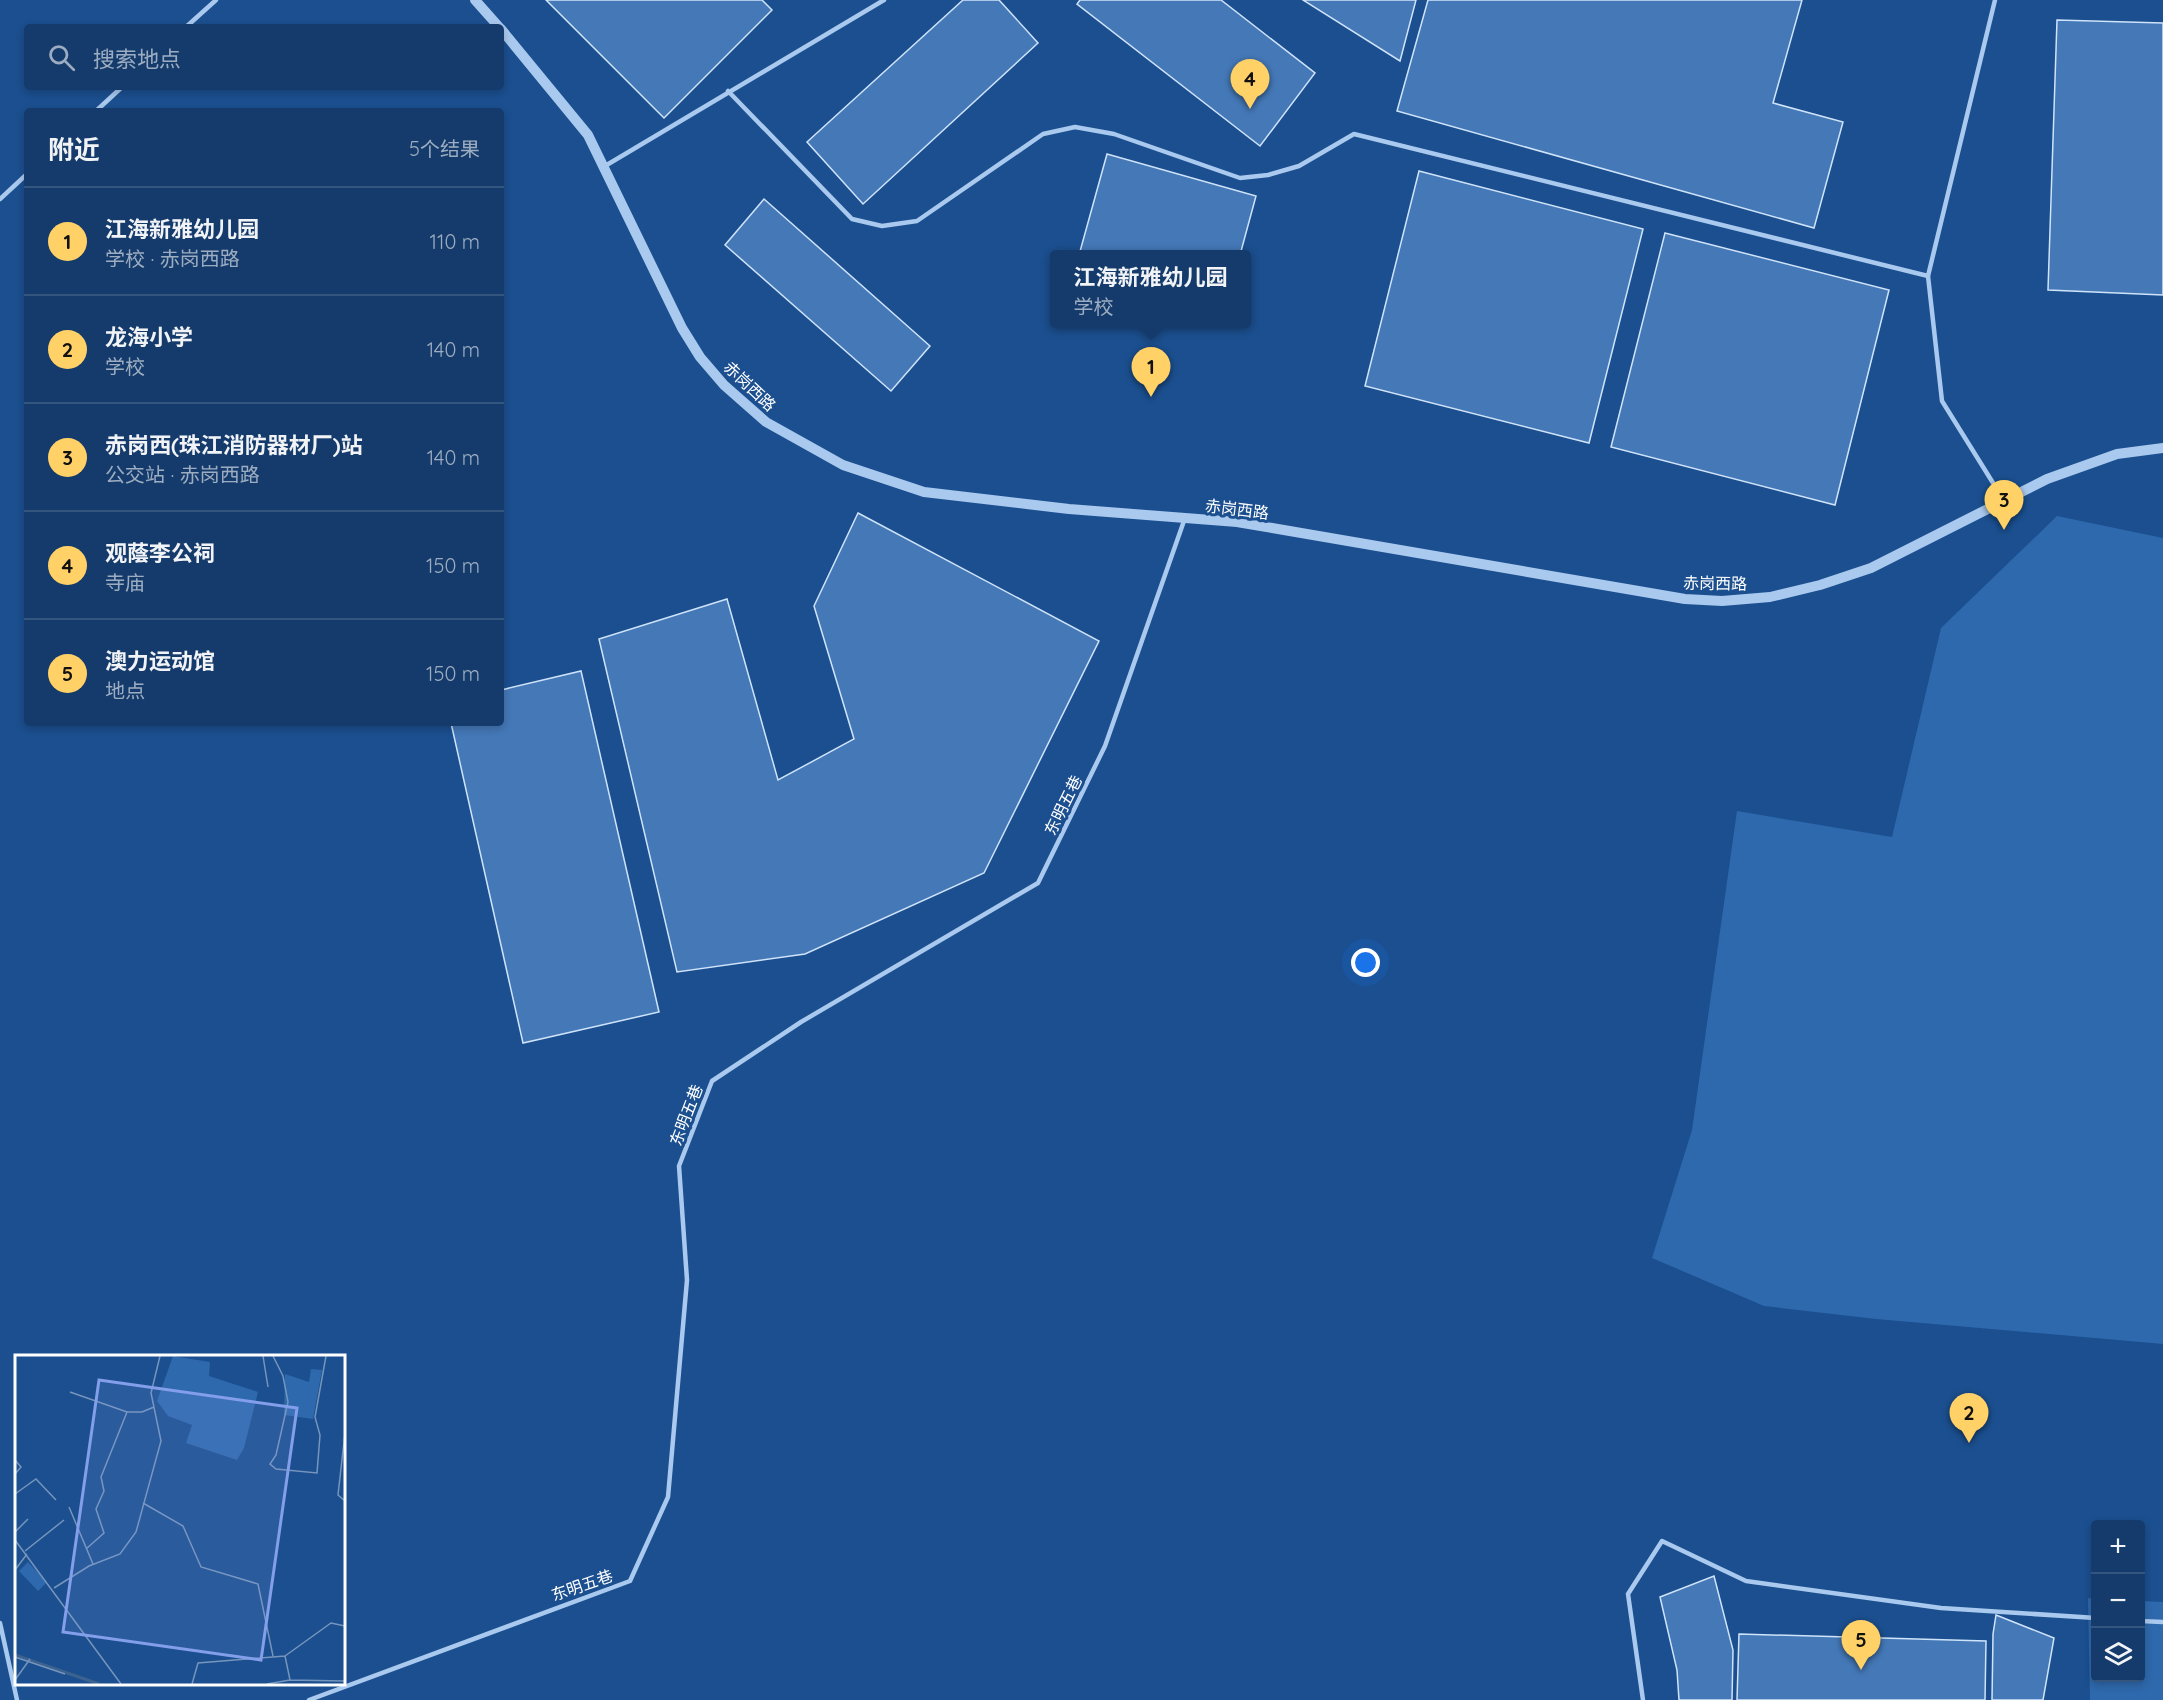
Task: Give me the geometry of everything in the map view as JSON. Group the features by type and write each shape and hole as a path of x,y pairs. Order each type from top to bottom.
{"street":[{"name":"赤岗西路","path":"475,0 496,24"},
{"name":"赤岗西路","path":"504,33 588,135 682,328 700,357 724,385 766,422 843,465 924,492 1069,509 1237,522 1685,599 1722,600 1770,597 1871,568 2047,479 2117,454 2163,448"}],"lane":[{"path":"189,24 216,0"},
{"path":"604,167 884,0"},
{"path":"1995,0 1928,276 1942,400 2004,501"},
{"path":"99,108 119,90"},
{"path":"728,91 852,219 882,226 916,221 1043,134 1075,127 1114,134 1240,178 1268,175 1299,166 1354,134 1928,276"},
{"path":"0,199 24,177"},
{"name":"东明五巷","path":"309,1700 630,1581 668,1497 687,1280 679,1166 712,1081 801,1022 1038,883 1105,746 1185,518"},
{"path":"1643,1700 1628,1594 1662,1541 1746,1581 1941,1608 2091,1618"},
{"path":"2145,1621 2163,1622"},
{"path":"0,1623 17,1700"}],"shaded area":[{"path":"2057,516 2163,538 2163,1344 1876,1319 1764,1306 1652,1258 1692,1130 1737,811 1892,837 1941,628"},
{"path":"2088,1598 2091,1598 2091,1682 2145,1682 2145,1601 2163,1602 2163,1700 2090,1700"}],"building":[{"path":"546,0 762,0 772,10 664,118"},
{"path":"963,0 999,0 1038,43 863,204 807,142"},
{"path":"1080,0 1221,0 1315,73 1260,146 1077,4"},
{"path":"1303,0 1416,0 1400,61"},
{"path":"1428,0 1802,0 1773,103 1843,122 1814,228 1397,111"},
{"path":"2057,20 2163,23 2163,295 2048,290"},
{"path":"1107,154 1256,196 1241,250 1080,250"},
{"path":"1419,171 1643,229 1589,443 1365,386"},
{"path":"764,199 930,346 891,391 725,245"},
{"path":"1665,233 1889,290 1835,505 1611,447"},
{"path":"858,513 1099,641 984,873 805,954 677,972 599,639 727,599 778,780 854,739 814,606"},
{"path":"581,671 659,1012 523,1043 452,726 504,726 504,689"},
{"path":"1714,1576 1733,1650 1732,1700 1679,1700 1677,1670 1660,1597"},
{"path":"1996,1615 2054,1638 2043,1700 1992,1700 1993,1634"},
{"path":"1739,1634 1986,1641 1985,1700 1737,1700"}],"place":[{"name":"观蔭李公祠","path":"1250,109"},
{"name":"江海新雅幼儿园","path":"1151,397"},
{"name":"赤岗西(珠江消防器材厂)站","path":"2004,530"},
{"name":"龙海小学","path":"1969,1443"},
{"name":"澳力运动馆","path":"1861,1670"}]}
